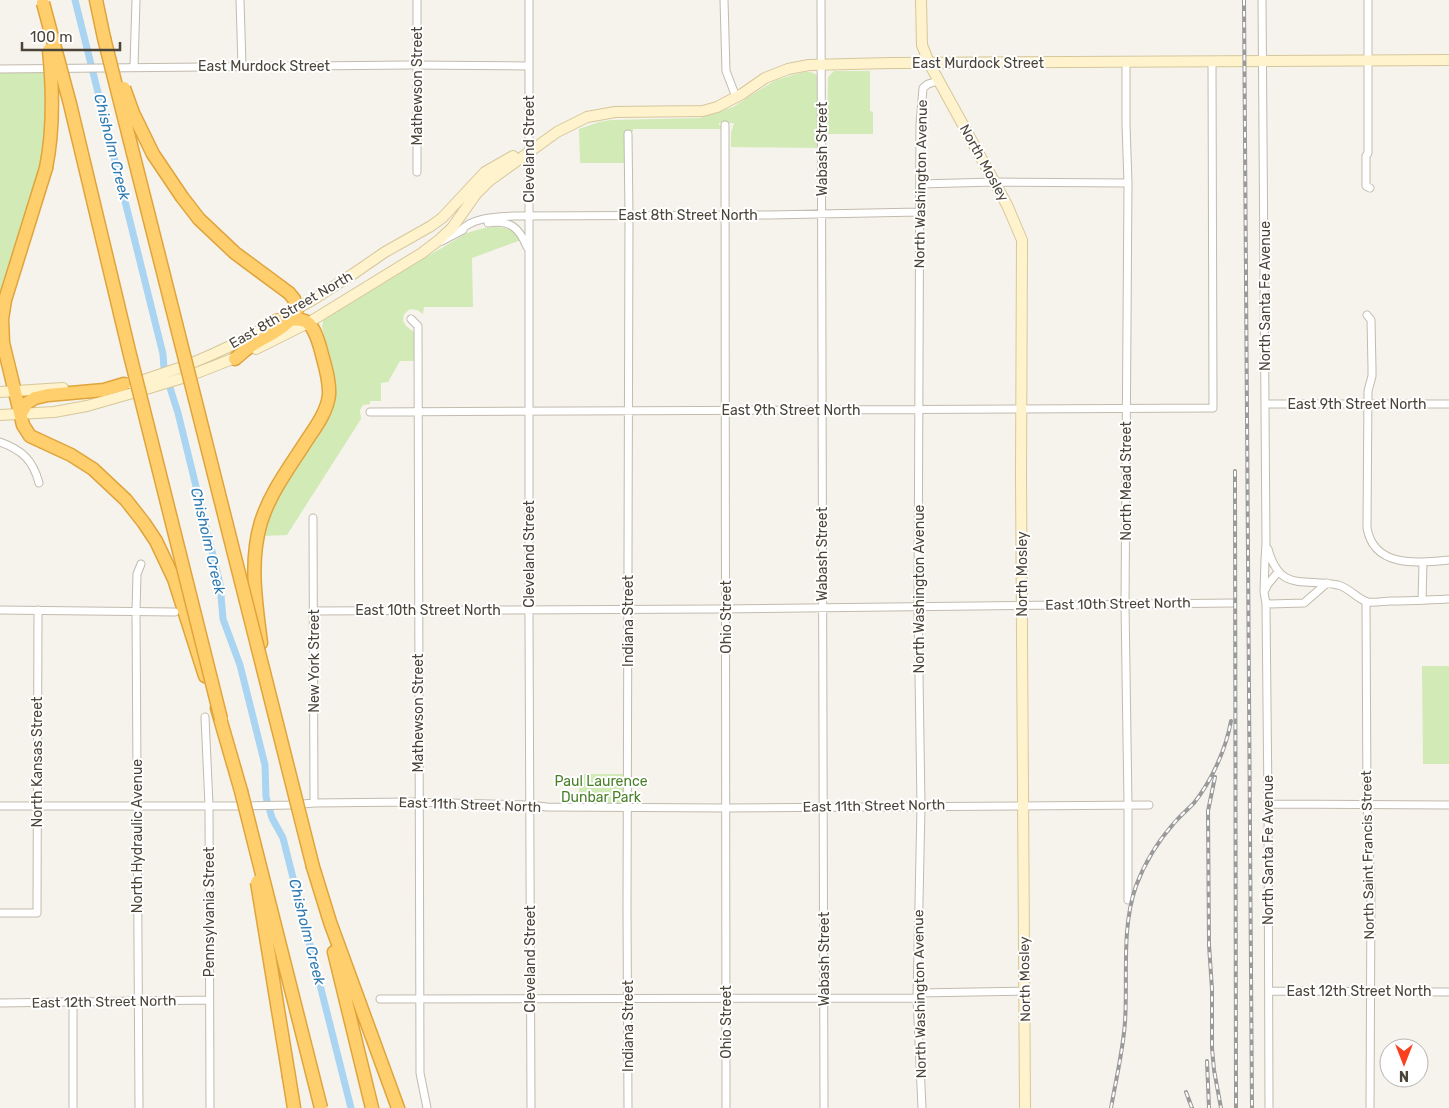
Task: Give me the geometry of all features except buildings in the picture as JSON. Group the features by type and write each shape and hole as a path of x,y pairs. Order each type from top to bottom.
{"highway":[{"path":"96,0 372,1108"},
{"path":"43,1 53,104 50,151 2,315 3,343 23,425 30,436 71,455 93,469 126,500 144,523 156,541 174,579 221,719"},
{"path":"43,1 221,719 321,1108"},
{"path":"104,38 142,131 182,198 234,253 289,293 294,299 294,314 298,319 308,323 315,331 326,366 329,396 325,410 273,492 260,524 255,552 254,586 267,685"},
{"path":"276,321 294,314"},
{"path":"235,359 252,345 271,334 294,314"},
{"path":"21,414 27,403 35,398 104,390 124,384"},
{"path":"241,791 294,1108"},
{"path":"313,866 330,922 398,1108"}],"street":[{"path":"134,67 136,0"},
{"path":"240,0 242,66"},
{"name":"Mathewson Street","path":"417,0 418,172"},
{"name":"Cleveland Street","path":"529,0 528,412 531,1108"},
{"path":"724,0 726,71 736,97"},
{"name":"Wabash Street","path":"821,0 824,1108"},
{"path":"921,0 922,45 928,63"},
{"name":"North Santa Fe Avenue","path":"1262,0 1266,543 1264,592 1266,604 1268,804 1269,1108"},
{"path":"1368,0 1368,153 1366,156 1366,186 1370,188"},
{"name":"East Murdock Street","path":"422,253 452,228 476,194 489,181 557,132 588,117 615,112 697,112 717,107 765,78 782,70 800,66 928,63 1449,60"},
{"name":"North Mead Street","path":"1126,62 1128,183 1125,604 1128,900"},
{"name":"East 9th Street North","path":"370,412 1213,408 1212,62"},
{"name":"North Mosley","path":"928,63 1007,206 1022,240 1025,1108"},
{"name":"East Murdock Street","path":"0,69 417,65 529,66"},
{"name":"North Washington Avenue","path":"922,1108 917,995 921,806 918,607 920,124 923,88 938,81"},
{"name":"Ohio Street","path":"726,126 726,1108"},
{"name":"Indiana Street","path":"628,134 628,1108"},
{"name":"East Murdock Street","path":"485,172 518,153 529,151"},
{"name":"East 8th Street North","path":"294,314 385,252 442,218 485,172"},
{"path":"920,184 994,182 1128,183"},
{"name":"East 8th Street North","path":"187,371 235,359 308,323 460,231 471,222 484,219 529,216 920,212"},
{"name":"East 8th Street North","path":"460,231 477,225 502,222 519,230 529,250"},
{"path":"1367,315 1371,320 1372,376 1368,391 1368,536 1381,554 1394,559 1423,563 1449,560"},
{"name":"Mathewson Street","path":"411,319 418,326 419,999 420,1073 427,1108"},
{"name":"East 8th Street North","path":"187,371 276,321"},
{"path":"0,415 54,412 87,406 187,371"},
{"path":"0,392 124,384 142,386"},
{"name":"East 9th Street North","path":"1265,404 1449,404"},
{"path":"0,442 18,451 28,459 39,483"},
{"name":"New York Street","path":"313,518 314,803"},
{"path":"1266,543 1271,560 1278,572 1287,578 1303,583 1327,583 1345,587 1366,602 1449,599"},
{"path":"1422,600 1423,563"},
{"name":"North Hydraulic Avenue","path":"139,1108 136,611 137,574 141,564"},
{"path":"1264,592 1278,572"},
{"path":"1266,604 1304,603 1327,583"},
{"name":"North Saint Francis Street","path":"1366,602 1367,804 1371,891 1370,1108"},
{"name":"East 10th Street North","path":"314,611 726,609 1232,603"},
{"path":"0,610 175,612"},
{"name":"North Kansas Street","path":"0,913 37,913 38,610"},
{"name":"Pennsylvania Street","path":"205,717 209,805 210,1108"},
{"name":"East 11th Street North","path":"0,806 246,806 418,802 627,808 1149,805"},
{"path":"1268,804 1449,805"},
{"path":"380,999 824,998 1025,991"},
{"name":"East 12th Street North","path":"1269,991 1449,992"},
{"name":"East 12th Street North","path":"0,1003 209,1000"},
{"path":"73,1002 73,1108"}],"green space":[{"path":"834,71 870,71 870,111 873,112 873,134 827,134 828,79"},
{"path":"805,72 814,73 818,77 819,148 731,147 731,133 734,123 719,123 722,129 633,129 633,132 624,131 624,163 580,163 579,129 611,120 700,118 733,107 774,81"},
{"path":"0,73 47,73 46,148 0,304"},
{"path":"496,227 516,233 521,240 472,258 473,307 424,307 423,314 417,310 410,309 404,314 403,321 415,333 415,361 400,361 388,382 381,383 381,401 370,401 370,404 363,405 360,410 361,419 287,535 261,536 268,509 335,387 334,373 322,327 323,321 327,316 467,233"},
{"path":"1422,666 1449,666 1449,764 1423,764"},
{"name":"Paul Laurence Dunbar Park","path":"579,774 623,774 622,803 579,803"}],"waterway":[{"name":"Chisholm Creek","path":"75,0 163,354 164,369 178,413 220,584 223,619 240,665 265,765 266,797 272,818 283,838 351,1108"}],"railway":[{"path":"1244,0 1252,1108"},
{"path":"1235,471 1236,1108"},
{"path":"1111,1108 1124,1033 1126,953 1131,902 1148,860 1158,844 1175,822 1194,803 1207,784 1222,753 1231,721"},
{"path":"1215,777 1208,811 1209,945 1212,989 1212,1048 1221,1108"},
{"path":"1207,1061 1209,1108"},
{"path":"1186,1092 1192,1108"}]}
